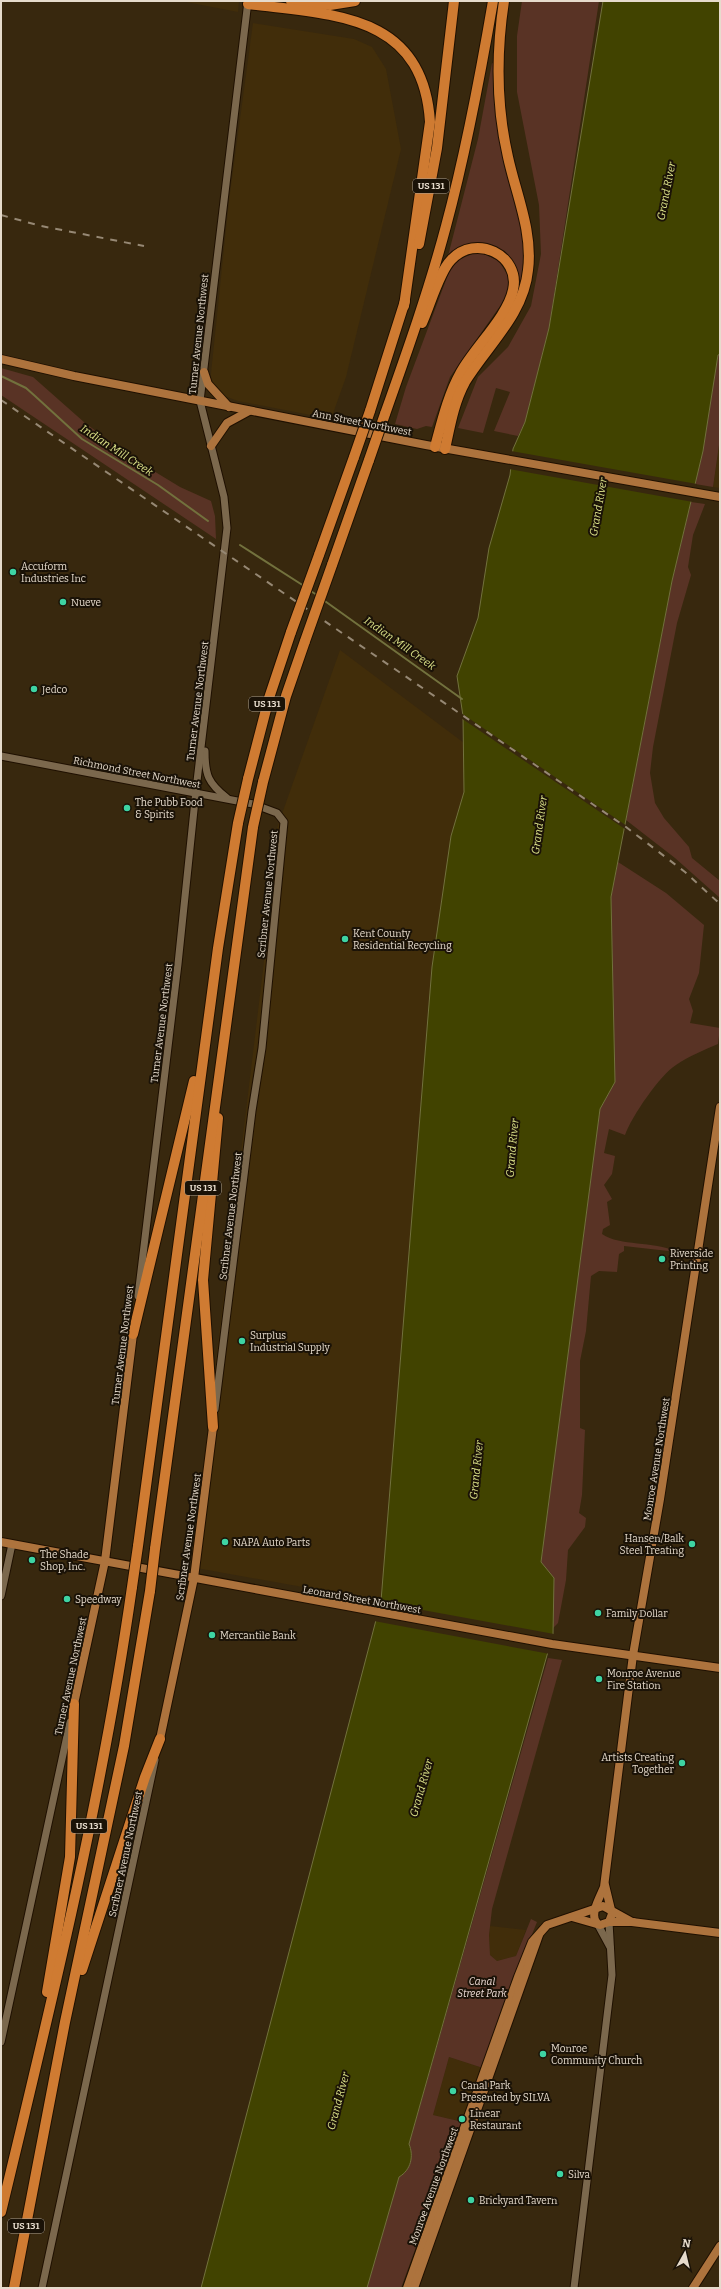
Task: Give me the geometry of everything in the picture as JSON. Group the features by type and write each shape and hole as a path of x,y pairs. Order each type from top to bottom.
{"highway":[{"path":"291,1 330,5 355,1"},
{"name":"US 131","path":"1,2212 37,2062 107,1744 138,1546 208,1018 226,893 238,823 269,698 318,555 370,411 404,306 424,225 432,182 454,1"},
{"name":"US 131","path":"14,2288 65,2022 124,1746 150,1591 217,1082 253,827 263,782 286,696 401,369 435,266 473,112 493,1"},
{"path":"440,448 459,395 473,370 514,313 524,290 528,272 529,246 508,158 499,105 498,58 504,1"},
{"path":"248,3 319,14 373,27 398,43 415,64 427,92 430,122 404,306"},
{"path":"401,369 450,260 459,253 473,248 490,249 503,257 513,273 513,291 510,301 461,371 451,392 440,448"},
{"path":"133,1334 172,1180 208,1018"},
{"path":"213,1427 203,1280 218,1126 217,1082"},
{"path":"37,2062 48,1986 70,1858 74,1704"},
{"path":"65,2022 145,1777 160,1739"}],"main road":[{"name":"Ann Street Northwest","path":"1,359 25,366 440,448 720,497"},
{"path":"204,372 208,384 229,406"},
{"path":"211,446 227,423 249,411"},
{"name":"Monroe Avenue Northwest","path":"407,2288 421,2257 518,1977 532,1942 550,1923 596,1908 605,1885 633,1655 660,1499 720,1107"},
{"name":"Turner Avenue Northwest","path":"74,1704 105,1561 133,1334"},
{"name":"Scribner Avenue Northwest","path":"160,1739 194,1578 213,1427"},
{"name":"Leonard Street Northwest","path":"1,1542 552,1644 720,1668"},
{"name":"Monroe Avenue Northwest","path":"572,1917 602,1925 609,1922 612,1916 605,1885"},
{"path":"597,1923 593,1915 596,1908 604,1906 633,1922"},
{"path":"609,1922 633,1922 720,1933"},
{"path":"693,2288 720,2246"},
{"name":"Monroe Avenue Northwest","path":"414,2288 421,2257"}],"street":[{"name":"Turner Avenue Northwest","path":"133,1334 227,528 224,497 200,401 248,3"},
{"path":"204,724 205,764 208,777 215,788 229,799"},
{"name":"Richmond Street Northwest","path":"1,756 229,799 269,808"},
{"name":"Scribner Avenue Northwest","path":"213,1427 262,1040 284,829 281,817 269,808"},
{"path":"1,1596 12,1544"},
{"name":"Turner Avenue Northwest","path":"1,2042 74,1704"},
{"name":"Scribner Avenue Northwest","path":"42,2288 160,1739"},
{"path":"574,2288 612,1978 609,1922"},
{"path":"597,1923 610,1947"}],"shaded area":[{"path":"181,1 239,1 238,12"},
{"path":"253,23 354,39 372,47 386,69 401,149 346,377 331,419 238,401 222,395 210,383 229,201"},
{"path":"720,438 720,488 713,487"},
{"path":"340,650 464,743 464,792 451,836 432,967 381,1601 191,1567 263,970 277,828"},
{"path":"490,1926 526,1930 516,1956 497,1961 490,1955"},
{"path":"449,2057 483,2068 463,2122 433,2115"}],"green space":[{"path":"522,1 599,1 549,328 525,422 518,436 494,431 510,392 496,388 483,433 458,428 478,377 508,347 531,306 541,254 539,205 517,92 517,36"},
{"path":"492,63 494,64 523,233 524,262 523,276 519,290 518,277 514,266 496,248 448,256 478,139"},
{"path":"474,253 482,253 499,261 508,276 509,290 505,299 450,377 432,427 426,426 417,429 395,424 406,387 449,272 456,261"},
{"path":"720,354 720,438 713,487 695,484 703,451 718,355"},
{"path":"1,368 33,377 85,423 134,459 180,487 211,501 215,516 216,539 1,395"},
{"path":"691,502 705,504 693,535 688,567 691,575 677,623 653,747 650,773 655,803 664,818 689,847 692,858 720,881 720,898 675,858 626,820 672,581"},
{"path":"618,862 666,893 704,925 699,973 689,999 693,1011 690,1023 720,1028 718,1044 681,1062 662,1077 640,1107 625,1135 609,1129 604,1153 615,1156 612,1174 604,1185 612,1199 607,1202 610,1225 603,1229 602,1234 618,1241 657,1246 677,1252 624,1246 624,1251 619,1254 617,1272 599,1271 591,1276 586,1331 580,1361 580,1428 585,1430 582,1495 579,1513 586,1518 585,1527 568,1550 566,1580 558,1623 553,1628 554,1578 541,1563 600,1109 615,1082 611,897"},
{"name":"Canal Street Park","path":"548,1658 562,1660 492,1909 489,1935 490,1955 497,1961 516,1956 531,1919 537,1922 518,1969 483,2068 449,2057 433,2115 463,2122 430,2208 431,2209 426,2225 424,2225 401,2288 367,2288 399,2177 406,2171 410,2162 411,2153 409,2144"}],"water":[{"name":"Grand River","path":"603,1 720,1 720,354 718,355 703,451 672,581 611,897 615,1082 600,1109 541,1562 554,1578 553,1634 409,2144 411,2158 409,2167 399,2177 367,2288 201,2288 381,1601 432,967 451,836 464,792 463,716 457,676 478,618 489,548 510,475 513,449 525,422 549,328"}],"pier":[{"path":"511,451 697,484 693,502 509,469"},
{"path":"461,713 627,826 625,829 461,718"},
{"path":"379,1602 554,1634 550,1654 374,1621"}],"waterway":[{"name":"Indian Mill Creek","path":"1,376 26,388 82,439 158,485 208,521"},
{"name":"Indian Mill Creek","path":"240,545 304,586"},
{"name":"Indian Mill Creek","path":"309,590 317,595"},
{"name":"Indian Mill Creek","path":"322,599 462,699"}],"railway":[{"path":"1,215 41,226 144,246"},
{"path":"1,400 626,827 685,872 720,904"}],"place":[{"name":"Accuform Industries Inc","path":"13,572"},
{"name":"Nueve","path":"63,602"},
{"name":"Jedco","path":"34,689"},
{"name":"The Pubb Food & Spirits","path":"127,808"},
{"name":"Kent County Residential Recycling","path":"345,939"},
{"name":"Riverside Printing","path":"662,1259"},
{"name":"Surplus Industrial Supply","path":"242,1341"},
{"name":"NAPA Auto Parts","path":"225,1542"},
{"name":"Hansen/Balk Steel Treating","path":"692,1544"},
{"name":"The Shade Shop, Inc.","path":"32,1560"},
{"name":"Speedway","path":"67,1599"},
{"name":"Family Dollar","path":"598,1613"},
{"name":"Mercantile Bank","path":"212,1635"},
{"name":"Monroe Avenue Fire Station","path":"599,1679"},
{"name":"Artists Creating Together","path":"682,1763"},
{"name":"Monroe Community Church","path":"543,2054"},
{"name":"Canal Park Presented by SILVA","path":"453,2091"},
{"name":"Linear Restaurant","path":"462,2119"},
{"name":"Silva","path":"560,2174"},
{"name":"Brickyard Tavern","path":"471,2200"}]}
